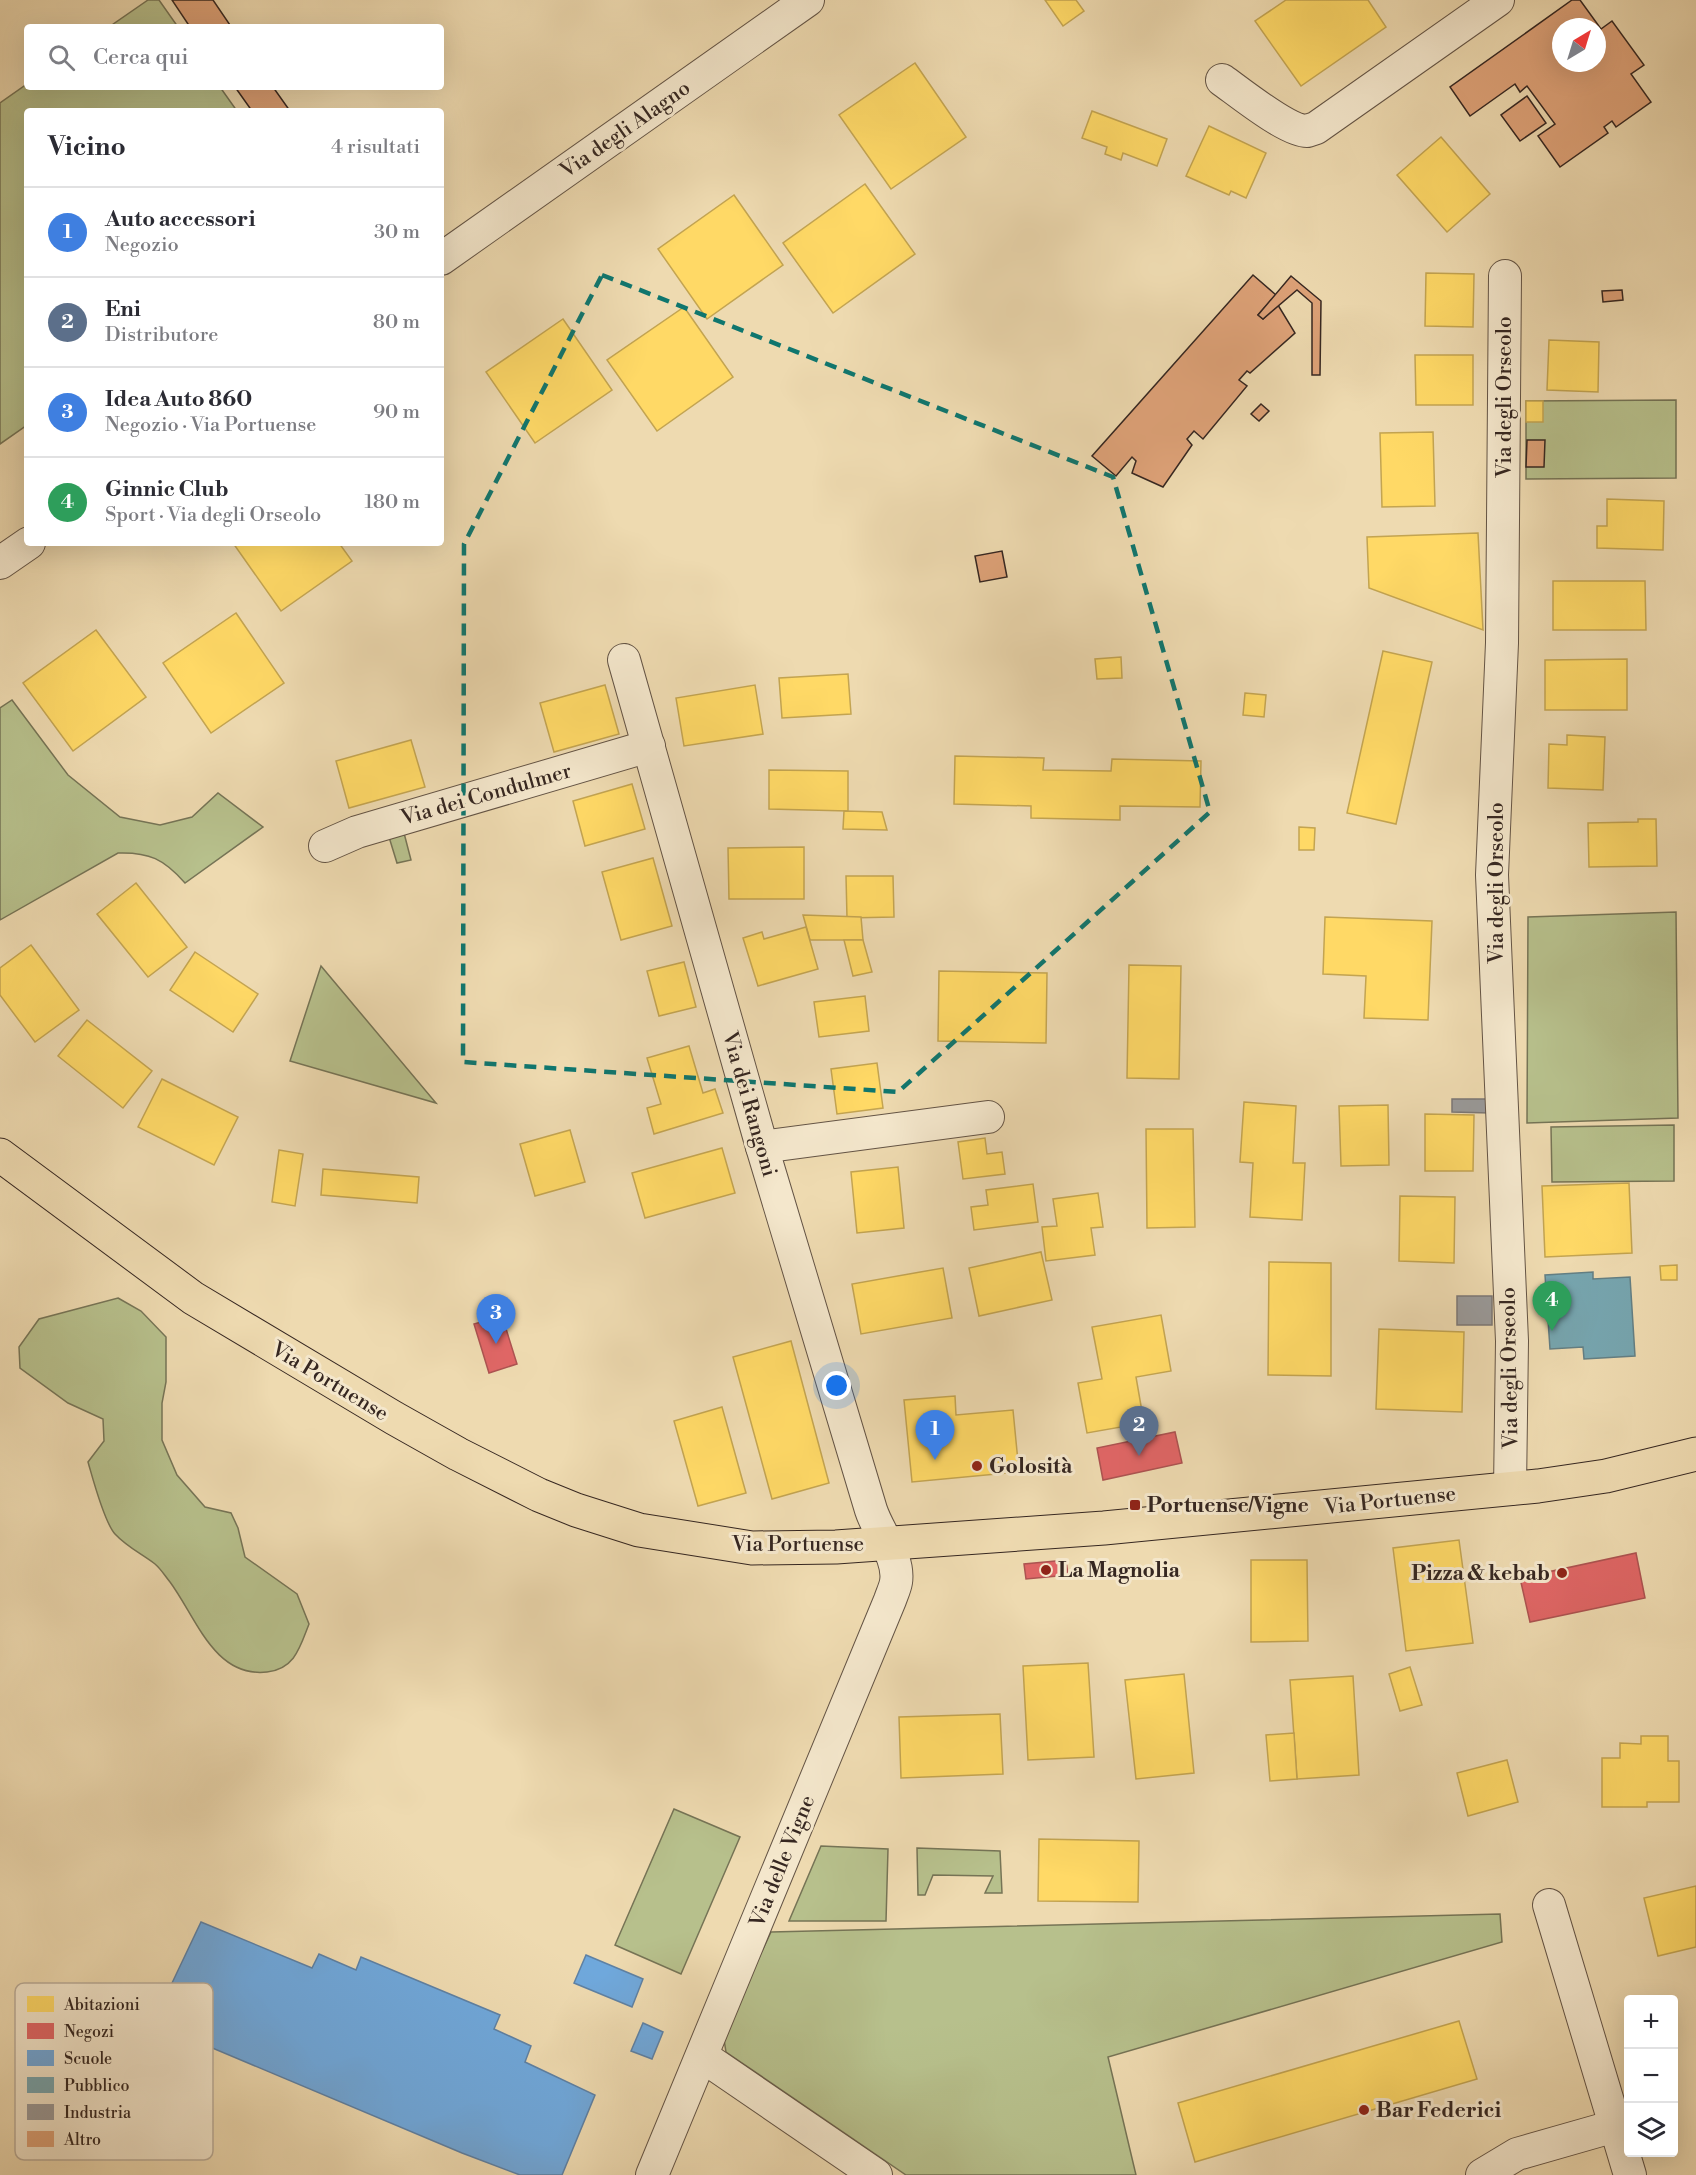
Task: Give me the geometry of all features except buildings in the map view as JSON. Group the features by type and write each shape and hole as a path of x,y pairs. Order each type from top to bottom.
{"main road":[{"name":"Via Portuense","path":"0,1155 184,1291 231,1322 412,1429 539,1495 631,1528 724,1544 781,1549 887,1544 1104,1528 1538,1486 1606,1476 1696,1454"}],"street":[{"name":"Via degli Alagno","path":"444,257 808,0"},
{"path":"1222,80 1284,122 1298,129 1316,128 1498,0"},
{"name":"Via degli Orseolo","path":"1505,276 1502,643 1492,874 1512,1341 1510,1489"},
{"path":"0,563 25,546"},
{"name":"Via dei Rangoni","path":"624,660 762,1147 870,1510 887,1544"},
{"name":"Via dei Condulmer","path":"325,846 357,832 649,746"},
{"path":"762,1147 988,1117"},
{"name":"Via delle Vigne","path":"652,2175 890,1600 896,1576 894,1561 887,1544"},
{"path":"1549,1905 1630,2175"},
{"path":"702,2056 876,2175"},
{"path":"1482,2175 1517,2154 1615,2126"}],"highlighted area":[{"path":"602,275 1113,477 1210,812 898,1092 463,1062 464,544"}],"green space":[{"path":"148,0 159,0 176,24 113,24"},
{"path":"24,86 24,90 222,90 235,108 24,108 24,427 0,444 0,103"},
{"path":"1676,400 1676,478 1526,479 1526,401"},
{"path":"12,700 68,775 120,817 160,825 192,817 218,793 263,827 185,883 170,868 155,859 139,854 118,853 0,920 0,708"},
{"path":"404,833 411,860 397,863 389,837"},
{"path":"1676,912 1678,1118 1527,1123 1528,917"},
{"path":"321,966 436,1103 290,1061"},
{"path":"1674,1125 1674,1181 1552,1182 1551,1127"},
{"path":"118,1298 141,1311 166,1337 162,1440 177,1475 205,1507 231,1513 238,1528 245,1557 297,1594 309,1624 295,1656 290,1662 276,1670 249,1671 233,1665 220,1655 208,1642 159,1568 115,1534 103,1510 88,1462 104,1441 103,1419 68,1403 20,1368 19,1347 39,1319"},
{"path":"674,1809 740,1837 681,1974 615,1945"},
{"path":"821,1846 888,1849 886,1921 789,1921"},
{"path":"917,1848 1000,1851 1002,1893 985,1893 993,1876 933,1875 925,1895 918,1895"},
{"path":"1500,1914 1502,1942 1108,2057 1136,2175 906,2175 726,2052 723,2033 771,1932"}],"place":[{"name":"Ginnic Club","path":"1552,1331"},
{"name":"Idea Auto 860","path":"496,1344"},
{"name":"Eni","path":"1139,1456"},
{"name":"Auto accessori","path":"935,1460"},
{"name":"Golosità","path":"977,1466"},
{"name":"Portuense/Vigne","path":"1135,1505"},
{"name":"La Magnolia","path":"1046,1570"},
{"name":"Pizza & kebab","path":"1562,1573"},
{"name":"Bar Federici","path":"1364,2110"}]}
